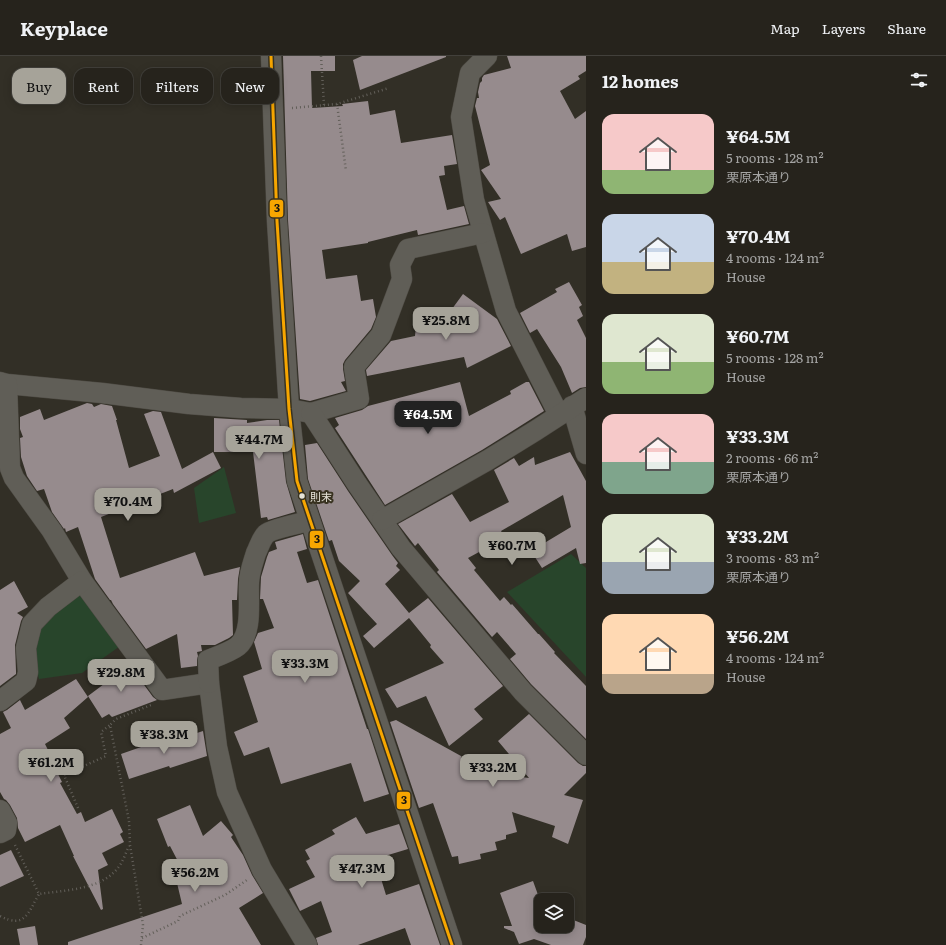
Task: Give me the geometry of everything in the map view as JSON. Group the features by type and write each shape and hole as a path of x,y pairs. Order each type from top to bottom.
{"street":[{"path":"271,56 277,221 289,409 297,480 452,945"},
{"path":"487,56 470,73 461,117 474,200 506,311 572,406 586,454"},
{"path":"209,682 162,690 82,581 52,531 14,478 10,468 3,383 189,404 242,408 289,409 311,413 359,399 354,367 382,335 402,279 400,265 408,249 483,233"},
{"path":"382,520 488,460 572,406"},
{"path":"311,413 401,548 523,692 586,755"},
{"path":"307,945 262,870 227,792 217,747 209,682 208,660 238,646 243,639 246,632 248,618 249,581 254,560 260,544 266,534 310,521"},
{"path":"0,701 26,680 28,672 26,648 32,624 48,607 82,581"},
{"path":"0,810 7,822 3,832"}],"path":[{"path":"321,56 324,105"},
{"path":"273,110 337,104 389,88"},
{"path":"337,104 346,171"},
{"path":"78,808 64,775 106,756 101,732 116,719 157,703 162,690"},
{"path":"110,725 129,821 130,845 143,925 142,945"},
{"path":"3,832 9,832 39,894"},
{"path":"39,894 86,887 101,882 112,874 120,865 130,845"},
{"path":"142,938 178,921 180,916 224,895 262,870"},
{"path":"0,916 8,920 21,920 27,915 39,894"}],"green space":[{"path":"224,467 236,513 199,523 194,488"},
{"path":"571,554 586,568 586,677 507,592"},
{"path":"81,591 123,644 82,673 39,679 33,654 37,631 57,609"}],"building":[{"path":"283,56 335,56 335,71 311,71 312,108 343,106 342,104 368,101 370,115 395,110 401,143 452,135 457,164 444,166 445,175 439,176 447,210 464,206 469,224 418,235 417,230 368,243 322,250 326,279 357,275 361,301 373,299 376,317 371,329 343,364 345,381 341,382 346,391 310,401 300,399 288,220"},
{"path":"362,56 446,57 360,90 353,60"},
{"path":"507,56 586,56 586,71 578,76 580,79 560,91 575,119 586,111 586,247 572,251 567,234 521,254 505,217 500,220 488,202 501,199 481,170 490,165 475,106 477,98 479,98 478,92 480,83 484,75 511,68"},
{"path":"569,282 582,305 579,307 583,316 577,320 586,338 586,387 580,388 572,393 561,367 537,329 530,333 520,313 557,292 555,289"},
{"path":"463,294 497,319 511,346 467,368 464,357 367,376 366,370 391,341 415,336 416,326 438,328"},
{"path":"460,382 469,416 511,394 510,391 526,382 529,382 544,411 482,450 385,505 335,428 339,425 335,418 362,410 368,406"},
{"path":"87,403 92,404 94,407 101,404 112,406 129,468 160,456 144,414 153,411 161,412 182,469 213,452 221,468 174,493 173,489 101,517 120,578 195,552 204,576 240,567 237,600 232,600 233,635 215,645 201,645 202,651 197,652 197,666 181,668 177,634 146,649 95,579 78,527 66,532 65,528 64,529 52,512 44,489 37,491 27,476 21,457 20,438 23,437 20,429 20,417 40,409 44,420"},
{"path":"214,418 247,420 247,423 279,420 286,482 295,512 268,520 267,517 261,518 253,452 214,452"},
{"path":"317,443 398,563 396,566 400,570 385,584 409,613 428,598 503,686 474,709 483,719 449,746 426,696 397,708 385,689 444,663 430,647 431,645 409,618 374,648 363,636 377,624 348,593 360,581 339,561 332,540 329,541 308,479 305,445"},
{"path":"570,452 586,481 586,563 580,564 576,548 542,568 531,551 571,527 563,495 501,531 505,538 468,558 476,568 474,570 500,601 504,597 511,605 512,604 555,652 554,653 586,686 586,739 531,684 510,659 516,654 497,632 492,637 437,572 439,570 418,543 415,546 398,524 452,494 470,522 509,502 494,470 514,458 519,466 534,457 535,465"},
{"path":"303,534 307,549 297,552 307,583 318,580 389,794 364,802 351,763 281,784 269,747 244,756 234,732 258,722 243,676 262,669 254,642 258,633 274,628 263,599 260,599 261,577 267,557 269,552 277,549 275,542"},
{"path":"14,581 28,607 17,613 23,617 15,645 16,674 0,686 0,590"},
{"path":"125,659 153,697 157,700 112,717 109,714 102,718 88,696 120,672 115,665"},
{"path":"76,679 88,697 64,718 70,728 45,744 57,768 55,768 62,782 60,783 77,814 81,812 85,822 112,809 123,832 120,834 124,842 102,853 108,865 98,870 103,909 101,910 73,856 60,825 25,842 18,828 17,818 10,805 0,792 0,734 11,728 3,712 20,700 25,710"},
{"path":"529,714 578,763 586,766 586,773 564,795 583,800 568,844 552,837 555,826 512,812 517,832 506,835 506,839 495,842 497,850 480,854 481,859 459,864 458,856 452,857 433,803 419,808 390,722 396,720 461,756 466,769 529,778 498,741"},
{"path":"203,731 207,756 129,779 121,754 161,740 163,744"},
{"path":"190,805 203,836 221,821 233,835 231,837 243,855 252,875 263,893 239,908 261,945 68,945 68,942 182,904 177,883 184,880 180,873 183,871 170,846 168,847 157,819"},
{"path":"356,817 366,834 399,824 408,849 375,859 386,895 419,884 440,945 411,945 405,928 358,945 318,945 316,938 332,932 321,901 300,911 289,889 315,877 306,861 310,859 305,850 335,834 332,830"},
{"path":"11,850 24,876 0,887 0,855"},
{"path":"533,881 537,893 534,893 534,933 574,933 574,920 586,925 586,937 583,945 551,945 534,939 519,944 514,932 504,928 504,926 512,926 500,893"},
{"path":"35,926 38,945 20,945 17,929"}],"transit line":[{"name":"3","path":"271,56 277,221 289,409 297,481 452,945"}],"place":[{"name":"則末","path":"302,496"}]}
